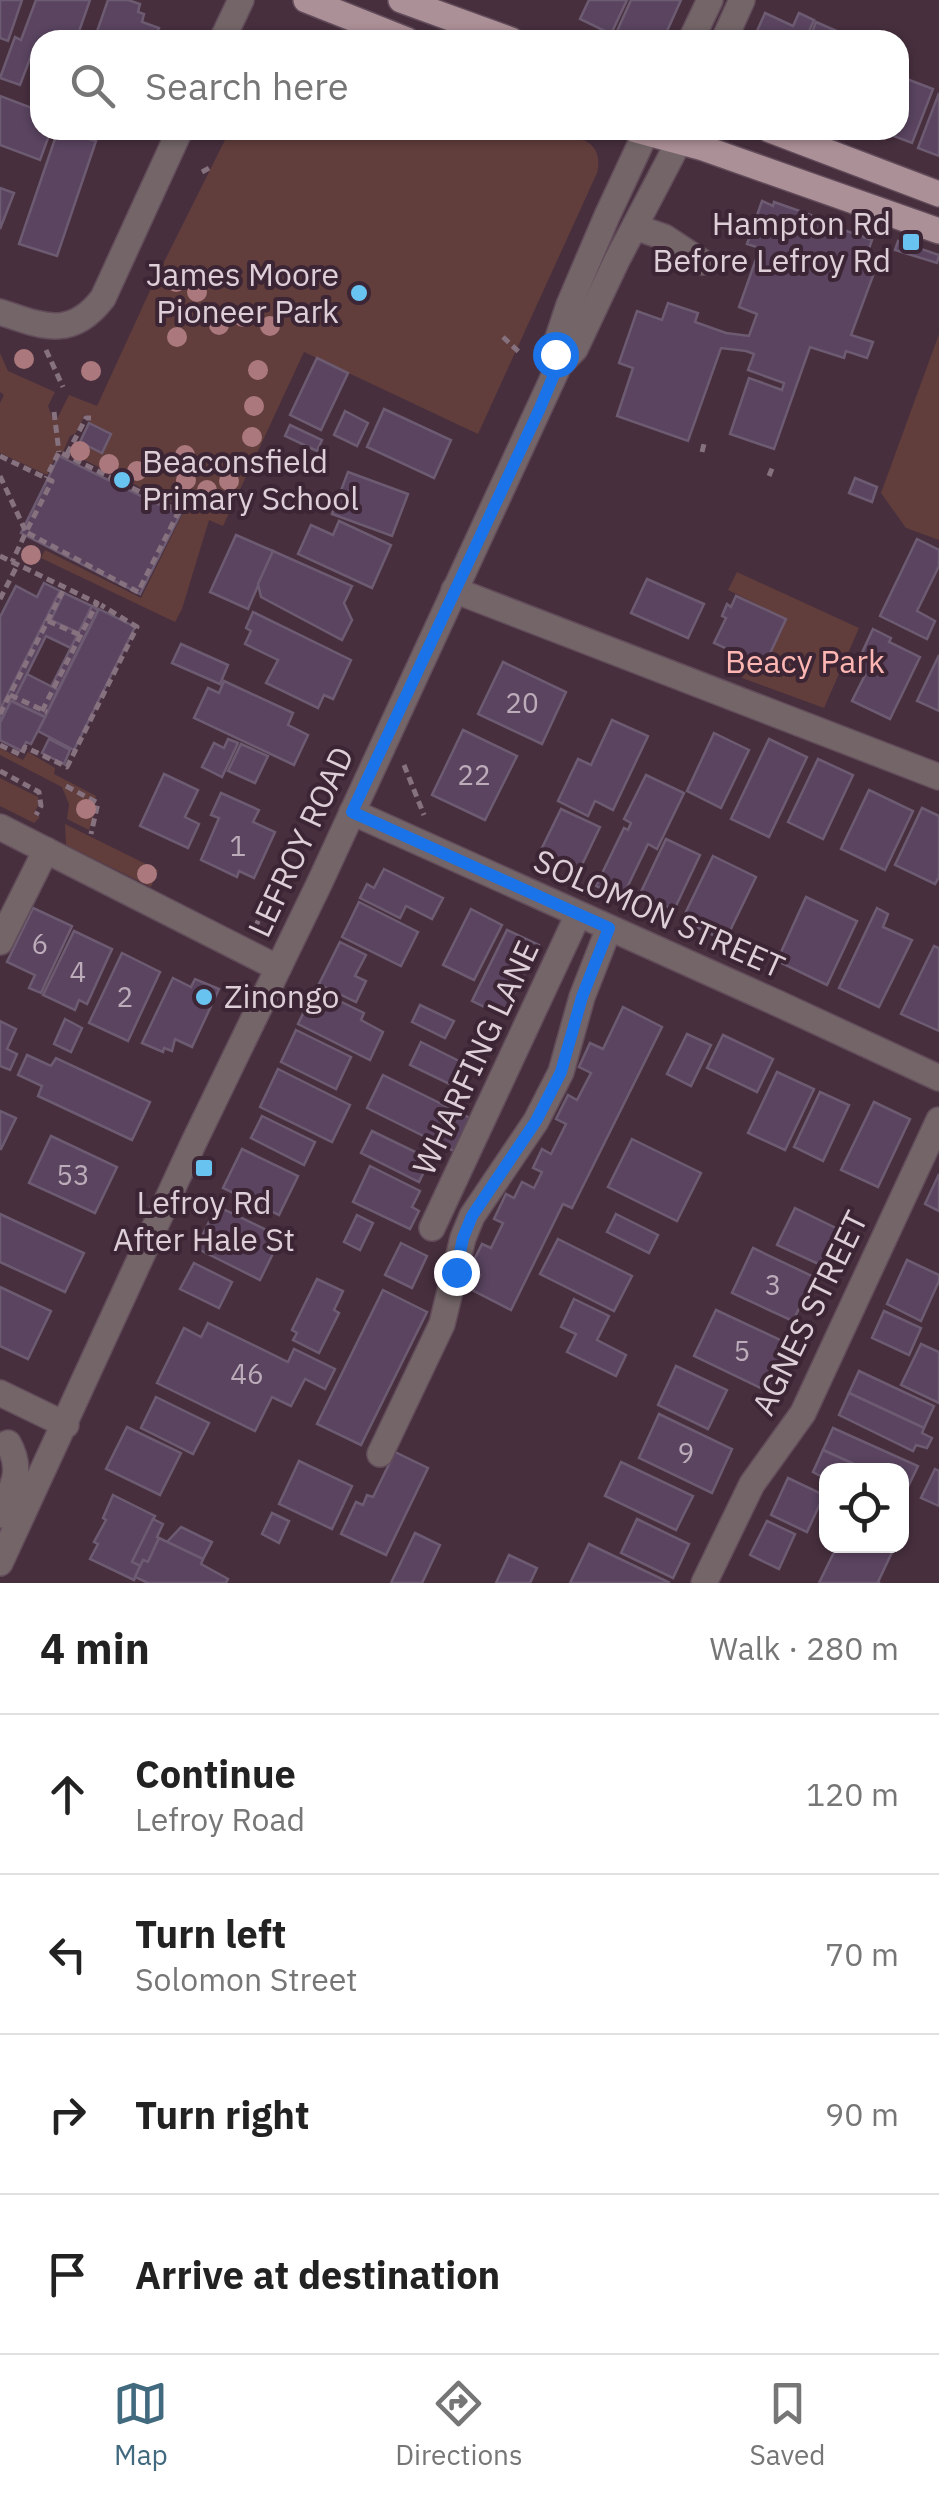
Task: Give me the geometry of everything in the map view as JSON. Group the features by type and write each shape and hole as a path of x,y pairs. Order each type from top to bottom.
{"main road":[{"path":"306,0 382,30"},
{"path":"401,0 484,30"},
{"path":"687,140 939,231"},
{"path":"796,140 939,194"}],"street":[{"path":"227,30 241,0"},
{"path":"696,30 710,0"},
{"path":"728,30 742,0"},
{"path":"0,312 48,327 75,323 96,308 175,140"},
{"name":"LEFROY ROAD","path":"558,365 556,344 569,305 639,140"},
{"name":"LEFROY ROAD","path":"1,1562 558,365 575,350 680,140"},
{"path":"635,227 664,237 702,262"},
{"path":"454,590 939,777"},
{"name":"SOLOMON STREET","path":"352,812 939,1078"},
{"path":"0,827 278,968"},
{"path":"0,942 46,850"},
{"name":"WHARFING LANE","path":"432,1228 578,915"},
{"path":"380,1454 442,1324 472,1216 536,1121 561,1072 582,997 609,928"},
{"name":"AGNES STREET","path":"704,1583 752,1484 802,1413 939,1120"},
{"path":"0,1393 66,1425"},
{"path":"4,1441 48,1461"},
{"path":"0,1516 17,1472 16,1458 4,1441"},
{"path":"1,1562 18,1583"}],"path":[{"path":"202,172 213,166"},
{"path":"503,338 520,354"},
{"path":"44,344 63,387"},
{"path":"54,412 63,454"},
{"path":"46,478 86,418 91,418"},
{"path":"702,452 704,440"},
{"path":"0,476 26,532 138,592 179,511 63,454"},
{"path":"0,456 52,481 26,532 0,599"},
{"path":"770,476 773,466"},
{"path":"0,556 97,602 44,712 10,695"},
{"path":"0,714 65,587"},
{"path":"0,745 21,754 25,747 67,767 137,626 100,605"},
{"path":"48,620 80,635"},
{"path":"399,758 426,818 422,828"},
{"path":"0,772 39,792 42,806 34,818"},
{"path":"66,786 98,803 91,834"},
{"path":"254,932 284,865 304,874"}],"green space":[{"name":"James Moore Pioneer Park","path":"225,140 583,140 597,154 597,173 478,434 304,352 223,526 209,520 175,622 41,558 45,550 141,598 185,509 74,455 91,418 85,415 63,452 58,452 47,475 0,453 0,403 4,395 0,392 0,353 8,371 55,392 48,406 53,420 69,395 97,406"},
{"path":"939,334 939,540 906,528 881,493"},
{"name":"Beacy Park","path":"737,572 859,628 824,708 742,678 750,661 764,667 787,619 728,590"},
{"path":"0,748 23,760 28,752 55,768 54,774 96,796 89,830 67,819 69,804 62,787 0,755"},
{"path":"0,778 38,797 34,814 40,817 34,823 0,806"},
{"path":"65,824 158,870 151,887 66,845"}],"building":[{"path":"0,0 22,0 8,41 0,38"},
{"path":"36,0 90,0 80,30 30,30 30,59 20,85 0,78 15,37 21,40"},
{"path":"108,0 140,4 142,22 159,28 158,30 98,30"},
{"path":"589,0 627,0 613,30 603,30 580,19"},
{"path":"631,0 681,0 668,30 618,30"},
{"path":"765,13 793,26 799,13 814,20 810,30 757,30"},
{"path":"816,22 834,30 813,30"},
{"path":"909,80 933,89 912,143 904,140 909,140"},
{"path":"939,93 939,156 918,148"},
{"path":"0,96 30,107 30,140 47,140 40,160 0,145"},
{"path":"55,140 96,141 57,256 19,244"},
{"path":"0,188 14,193 0,229"},
{"path":"762,201 811,215 810,218 872,240 862,268 874,273 851,335 873,342 867,358 846,351 844,358 810,347 774,449 730,434 749,378 782,390 784,383 748,370 754,354 746,351 721,348 688,441 617,416 633,368 619,363 637,311 662,320 668,303 698,313 695,322 749,336 757,314 739,307 760,248 747,244"},
{"path":"898,241 939,255 937,263 895,250"},
{"path":"317,358 348,373 321,430 290,415"},
{"path":"384,409 451,440 434,478 367,447"},
{"path":"345,411 368,423 357,446 334,435"},
{"path":"89,423 111,434 102,453 80,442"},
{"path":"290,425 322,440 317,451 285,436"},
{"path":"59,456 180,515 140,594 21,533"},
{"path":"348,472 408,494 392,536 332,514"},
{"path":"855,478 877,487 872,502 849,493"},
{"path":"339,521 391,545 372,588 298,554 311,525 333,535"},
{"path":"236,535 273,551 248,609 210,592"},
{"path":"917,539 939,550 939,566 917,611 935,621 927,639 880,616"},
{"path":"273,551 352,586 344,603 352,620 342,640 261,597 258,584"},
{"path":"647,579 704,604 688,638 631,613"},
{"path":"44,583 60,591 0,710 0,617 16,586 37,597"},
{"path":"60,591 64,593 51,620 79,633 71,648 46,636 0,723 0,710"},
{"path":"64,593 92,606 79,633 51,620"},
{"path":"736,596 786,619 764,666 749,659 745,667 728,659 732,651 714,643 726,618 722,616 727,604 731,607"},
{"path":"92,606 98,610 58,690 51,687"},
{"path":"99,609 135,627 74,750 38,731"},
{"path":"253,612 351,660 333,699 324,695 318,708 266,683 278,660 245,644"},
{"path":"873,629 920,657 890,719 852,701 865,675 854,670"},
{"path":"181,644 228,665 220,684 172,663"},
{"path":"939,655 939,711 917,701"},
{"path":"503,662 566,692 542,744 478,714"},
{"path":"27,674 58,690 45,717 13,702"},
{"path":"224,681 293,713 288,725 308,735 294,765 194,718 208,688 219,693"},
{"path":"11,701 45,717 31,744 26,742 22,751 0,740 0,723"},
{"path":"612,720 648,736 613,810 595,801 588,816 558,801 578,759 591,765"},
{"path":"463,730 517,756 485,820 432,795"},
{"path":"714,733 749,750 721,808 687,791"},
{"path":"49,739 70,750 64,764 42,753"},
{"path":"228,739 238,743 222,777 202,767 214,743 224,748"},
{"path":"769,739 807,757 769,837 731,819"},
{"path":"241,744 268,756 255,783 228,771"},
{"path":"818,759 853,775 823,839 788,822"},
{"path":"164,774 198,790 185,817 199,824 188,848 140,826"},
{"path":"646,775 684,793 657,849 648,844 622,898 596,886 624,828 628,830 631,823 624,819"},
{"path":"869,790 913,811 885,870 841,849"},
{"path":"221,793 259,810 253,822 275,832 254,878 239,871 237,877 201,860 219,818 211,815"},
{"path":"922,808 939,816 939,877 935,884 895,865"},
{"path":"561,809 600,827 579,871 540,852"},
{"path":"666,839 700,855 674,910 640,894"},
{"path":"713,856 756,877 725,941 682,920"},
{"path":"384,869 443,898 432,919 406,906 400,918 360,898 367,884 374,888"},
{"path":"806,897 857,921 827,985 777,961"},
{"path":"359,902 418,932 401,966 342,937"},
{"path":"33,908 72,926 41,993 29,988 35,975 7,962"},
{"path":"877,908 888,914 883,927 912,940 879,1007 839,988"},
{"path":"471,909 502,925 474,980 443,965"},
{"path":"507,930 539,945 503,1016 472,1001"},
{"path":"74,931 112,949 87,1004 79,1000 75,1010 43,995"},
{"path":"340,942 366,955 355,976 366,981 356,1002 319,984"},
{"path":"934,946 939,948 939,1031 901,1014"},
{"path":"122,953 160,972 128,1041 89,1023"},
{"path":"173,978 191,987 195,979 219,989 192,1047 175,1039 172,1051 164,1048 163,1052 142,1043"},
{"path":"315,989 364,1013 361,1020 383,1032 370,1060 298,1024"},
{"path":"420,1005 454,1021 445,1038 412,1022"},
{"path":"623,1007 662,1027 572,1208 563,1204 511,1310 472,1290 480,1275 469,1270 482,1244 491,1248 503,1223 494,1219 506,1194 514,1198 522,1182 534,1188 542,1172 533,1168 542,1149 551,1154 566,1124 556,1119 568,1095 577,1100 591,1073 579,1067 590,1043 603,1049"},
{"path":"65,1019 82,1028 71,1052 54,1044"},
{"path":"0,1021 16,1029 7,1049 17,1054 10,1070 0,1066"},
{"path":"296,1030 351,1057 336,1089 281,1062"},
{"path":"687,1034 711,1045 691,1086 667,1074"},
{"path":"723,1035 773,1059 757,1092 707,1068"},
{"path":"421,1042 473,1068 462,1090 410,1065"},
{"path":"27,1055 51,1066 56,1058 150,1102 132,1140 38,1096 42,1086 18,1075"},
{"path":"278,1069 350,1105 332,1142 260,1107"},
{"path":"777,1072 814,1089 785,1150 748,1133"},
{"path":"383,1075 472,1119 456,1152 367,1108"},
{"path":"820,1092 849,1105 823,1161 794,1147"},
{"path":"874,1102 910,1119 878,1187 841,1170"},
{"path":"0,1111 16,1118 1,1149 0,1149"},
{"path":"262,1116 315,1142 304,1165 251,1138"},
{"path":"372,1131 430,1159 419,1182 361,1153"},
{"path":"51,1136 117,1167 95,1213 29,1183"},
{"path":"632,1139 701,1173 677,1221 608,1187"},
{"path":"242,1149 298,1176 279,1215 223,1188"},
{"path":"370,1166 420,1191 412,1207 419,1211 410,1229 353,1202"},
{"path":"939,1174 939,1211 925,1204"},
{"path":"217,1206 281,1237 260,1280 196,1248"},
{"path":"795,1208 842,1231 825,1267 777,1245"},
{"path":"0,1214 84,1253 65,1292 0,1262"},
{"path":"616,1214 658,1235 649,1253 607,1232"},
{"path":"357,1215 373,1223 360,1250 344,1242"},
{"path":"558,1239 632,1276 614,1311 540,1274"},
{"path":"401,1243 427,1256 412,1288 385,1275"},
{"path":"753,1248 814,1277 793,1321 732,1293"},
{"path":"907,1260 939,1275 921,1321 887,1304"},
{"path":"194,1263 232,1282 219,1308 180,1289"},
{"path":"317,1279 343,1291 334,1310 339,1313 319,1353 293,1340 297,1333 292,1330"},
{"path":"0,1287 51,1311 28,1359 0,1346"},
{"path":"383,1290 427,1312 361,1445 317,1424"},
{"path":"574,1299 609,1316 597,1340 626,1355 616,1376 567,1352 576,1334 561,1327"},
{"path":"716,1310 791,1345 769,1392 694,1356"},
{"path":"884,1311 921,1328 909,1355 872,1338"},
{"path":"208,1323 288,1362 294,1349 335,1369 325,1389 305,1379 291,1406 272,1397 255,1431 157,1383 184,1328 201,1337"},
{"path":"921,1344 939,1352 939,1403 901,1385"},
{"path":"676,1366 727,1390 708,1429 658,1405"},
{"path":"859,1371 934,1406 924,1428 849,1393"},
{"path":"849,1393 924,1428 922,1433 932,1438 927,1448 916,1445 913,1451 839,1415"},
{"path":"156,1397 209,1423 193,1454 141,1428"},
{"path":"659,1414 732,1449 712,1493 639,1458"},
{"path":"127,1427 181,1453 160,1495 106,1469"},
{"path":"833,1428 918,1466 909,1485 909,1463 852,1463 823,1450"},
{"path":"823,1450 852,1463 819,1463 819,1475 813,1472"},
{"path":"395,1452 428,1468 386,1555 341,1534 356,1502 363,1505 367,1495 373,1497"},
{"path":"299,1461 352,1486 332,1529 279,1504"},
{"path":"621,1462 693,1496 676,1530 605,1496"},
{"path":"935,1469 939,1471 939,1506 921,1498"},
{"path":"788,1478 819,1493 819,1506 807,1532 771,1515"},
{"path":"113,1495 155,1516 132,1562 141,1566 134,1580 90,1559"},
{"path":"272,1513 289,1521 279,1543 262,1534"},
{"path":"153,1519 163,1524 148,1562 143,1560 141,1566 132,1562"},
{"path":"637,1519 689,1544 673,1578 621,1553"},
{"path":"767,1521 795,1534 779,1569 750,1555"},
{"path":"181,1527 212,1542 203,1559 167,1542"},
{"path":"415,1533 440,1545 422,1583 391,1583"},
{"path":"159,1538 203,1559 201,1564 228,1579 226,1583 148,1583 135,1577 143,1560 148,1562"},
{"path":"589,1544 670,1583 570,1583"},
{"path":"834,1553 892,1553 880,1583 819,1583"},
{"path":"509,1555 537,1568 530,1583 496,1583"}],"place":[{"name":"Hampton Rd Before Lefroy Rd","path":"911,242"},
{"name":"James Moore Pioneer Park","path":"359,293"},
{"name":"Beaconsfield Primary School","path":"122,480"},
{"name":"Zinongo","path":"204,997"},
{"name":"Lefroy Rd After Hale St","path":"204,1168"}],"route":[{"path":"456,1272 472,1216 536,1121 561,1072 582,997 609,928 352,812 540,408 558,365 555,354"}]}
